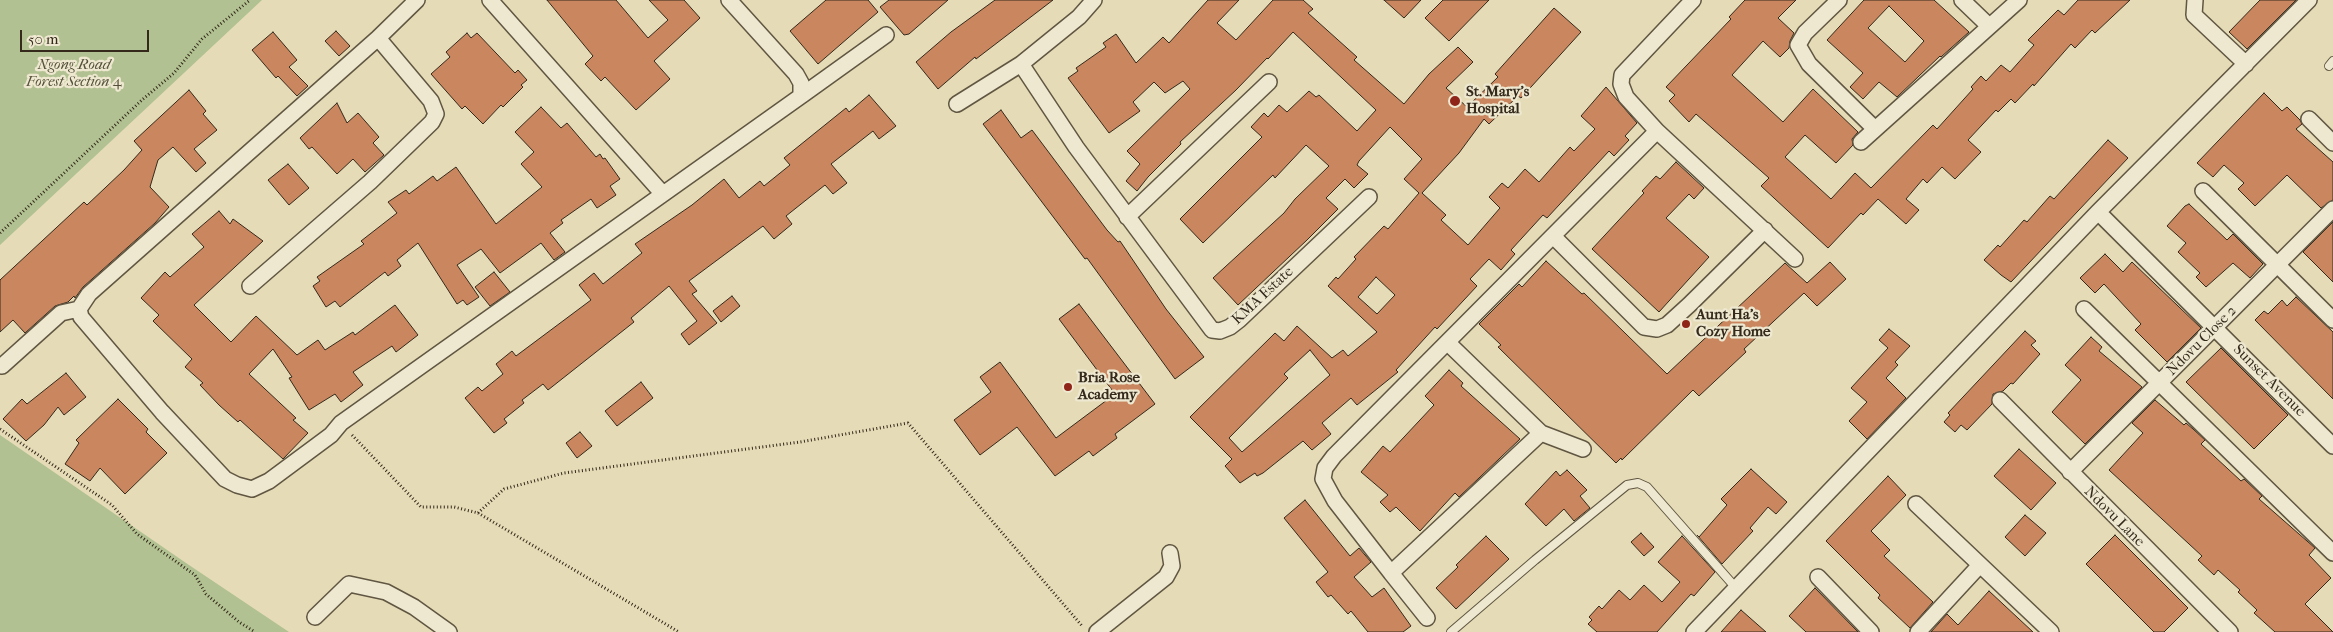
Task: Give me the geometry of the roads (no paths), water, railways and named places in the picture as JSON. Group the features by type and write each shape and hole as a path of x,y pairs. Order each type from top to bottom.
{"street":[{"path":"2,366 61,313 78,309 89,294 378,38 417,0"},
{"path":"490,0 662,193"},
{"path":"729,0 796,74 802,83 801,96"},
{"path":"958,104 1021,64 1079,17 1094,0"},
{"path":"1693,0 1622,75 1621,84 1626,97 1657,131 1795,259"},
{"path":"1839,0 1805,33 1798,45 1809,64 1874,128"},
{"path":"1962,0 1989,26"},
{"path":"1861,142 1874,128 2019,0"},
{"path":"2196,0 2193,5 2194,15 2246,64"},
{"path":"1694,632 2098,212 2309,0"},
{"path":"78,309 81,317 162,412 225,478 237,485 252,489 268,482 331,435 341,423 886,35"},
{"path":"250,286 377,176 432,122 436,114 431,101 378,38"},
{"name":"KMA Estate","path":"1021,64 1076,147 1212,330 1220,331 1230,328 1369,197"},
{"path":"1128,217 1269,82"},
{"path":"2309,120 2333,143"},
{"path":"1427,618 1336,502 1323,479 1324,468 1657,131"},
{"path":"2203,191 2333,320"},
{"name":"Ndovu Close 2","path":"2070,472 2333,209"},
{"name":"Sunset Avenue","path":"2098,212 2333,446"},
{"path":"1553,236 1644,327 1657,329 1667,325 1689,306 1764,230"},
{"path":"2084,309 2158,384 2333,553"},
{"path":"1448,344 1541,433 1583,449"},
{"name":"Ndovu Lane","path":"2000,400 2230,632"},
{"path":"1391,573 1541,433"},
{"path":"1916,504 2051,632"},
{"path":"1097,632 1166,577 1172,566 1170,553"},
{"path":"1918,632 1980,566"},
{"path":"1818,578 1871,632"},
{"path":"316,618 349,584 386,592 414,607 448,632"}],"lane":[{"path":"1452,632 1626,485 1638,483 1646,487 1736,588"}],"place":[{"name":"St. Mary's Hospital","path":"1455,101"},
{"name":"Aunt Ha's Cozy Home","path":"1686,324"},
{"name":"Bria Rose Academy","path":"1068,387"}],"park label":[{"name":"Ngong Road Forest Section 4","path":"74,74"}]}
